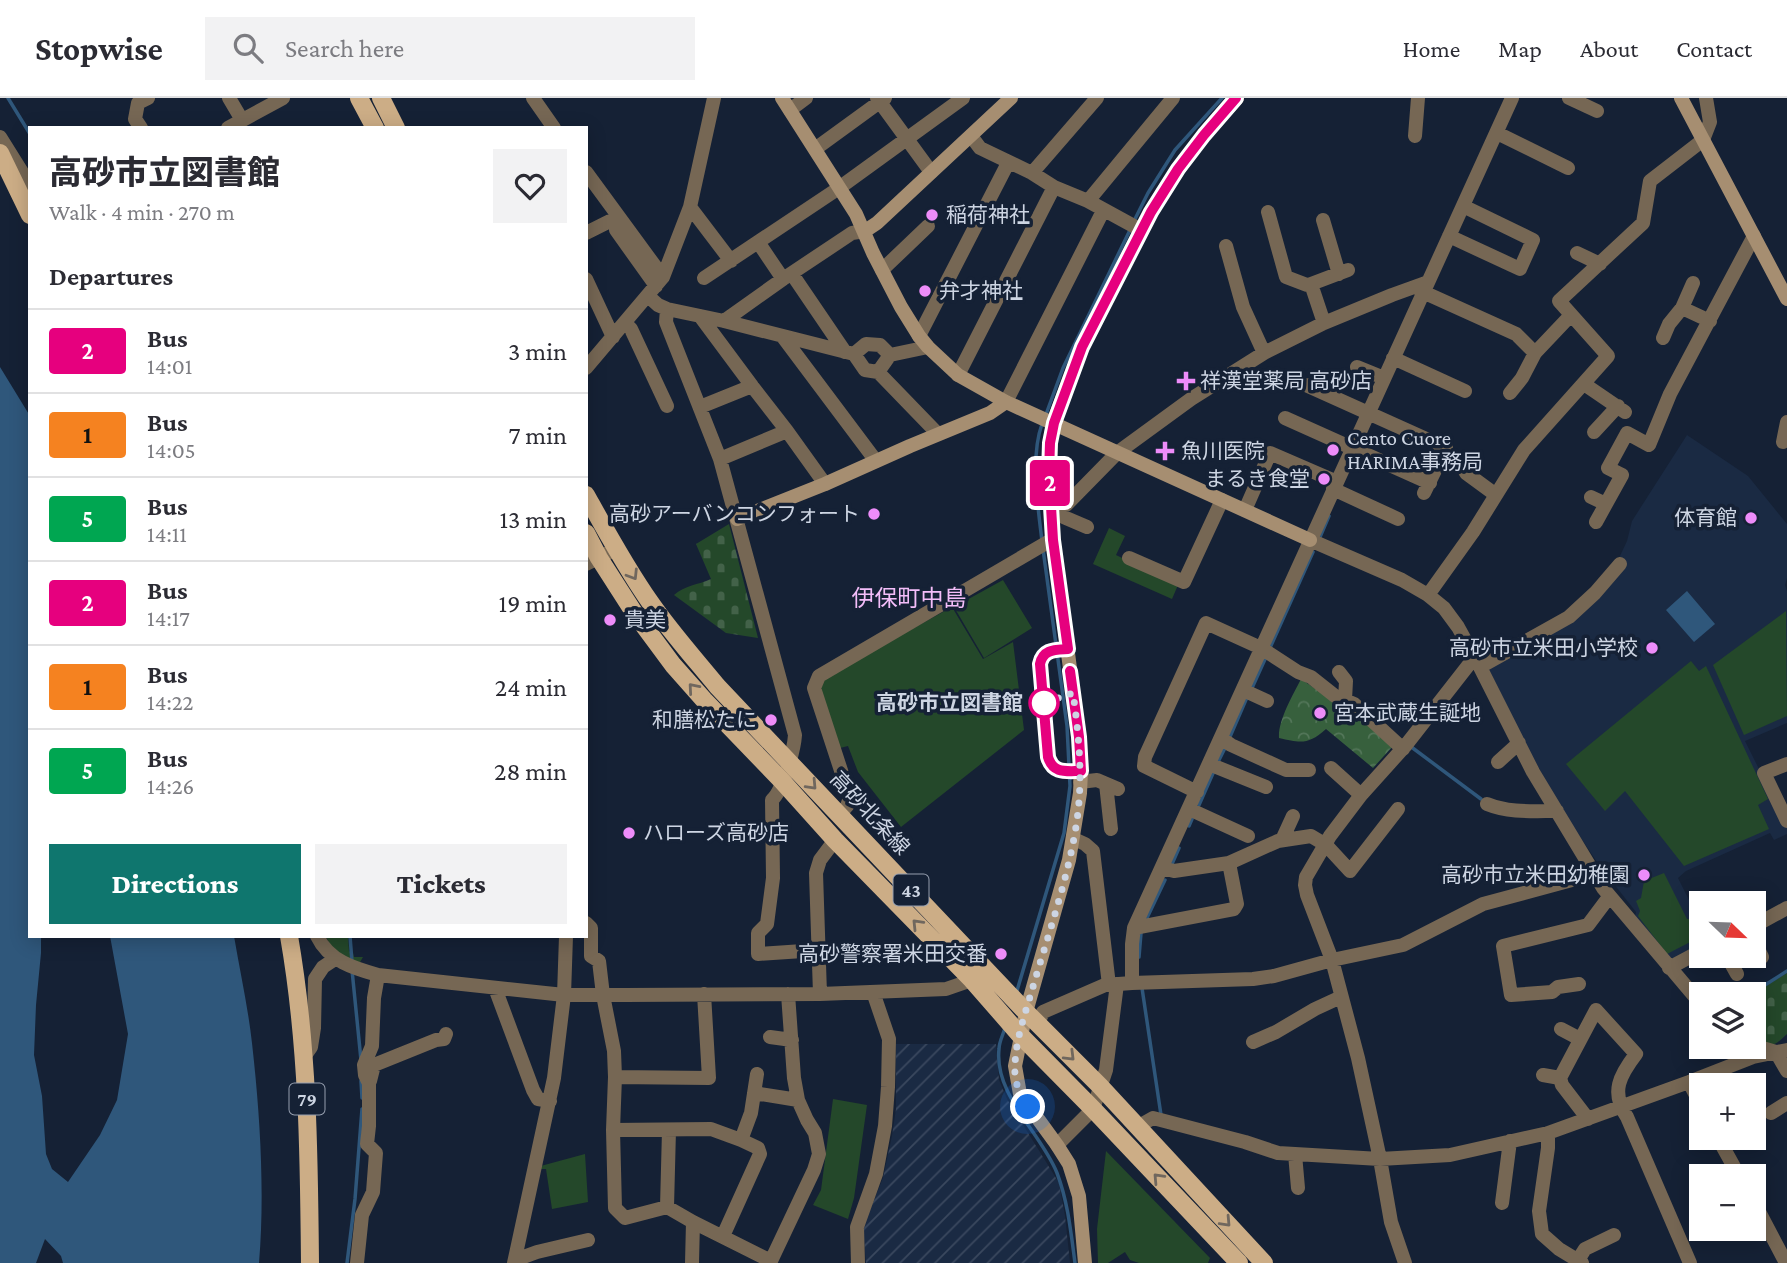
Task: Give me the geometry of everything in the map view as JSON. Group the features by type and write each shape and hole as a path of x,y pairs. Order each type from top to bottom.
{"main road":[{"path":"359,98 374,126"},
{"path":"381,98 395,126"},
{"path":"0,153 28,211"},
{"name":"高砂北条線","path":"588,499 649,601 681,643 748,720 840,814 979,974 1020,1035 1239,1263"},
{"name":"高砂北条線","path":"588,542 592,561 673,665 729,728 782,781 835,841 979,974 1032,1018 1100,1086 1264,1263"},
{"name":"79","path":"289,938 304,1057 310,1263"}],"street":[{"path":"140,126 135,119 138,103 148,98"},
{"path":"229,98 242,120"},
{"path":"232,126 283,98"},
{"path":"588,366 655,286 690,207 714,98"},
{"path":"806,98 786,104 856,214 881,270 905,314 924,342 958,375 1006,402 1402,580 1428,594 1444,608 1477,662 1533,772 1594,874 1609,897 1689,990"},
{"path":"704,278 839,188 962,98"},
{"path":"724,321 852,233 865,231 877,223 1011,98"},
{"path":"1032,173 1097,98"},
{"path":"1088,201 1172,98"},
{"path":"1415,136 1417,98"},
{"path":"1132,983 1132,944 1194,811 1197,792 1226,742 1243,690 1261,648 1310,540 1338,489 1352,448 1463,206 1501,135 1512,98"},
{"path":"1569,98 1597,111"},
{"path":"1681,98 1787,299"},
{"path":"1428,594 1473,532 1524,450 1608,356 1559,301 1643,223 1650,181 1703,140 1710,121 1706,98"},
{"path":"816,149 881,99 931,172"},
{"path":"1085,1263 1079,1196 1069,1164 1020,1094 1014,1066 1020,1035 1032,1018 1073,839 1080,782 1079,737 1053,540 1050,443 1054,423 1082,347 1141,230 1178,169 1233,99"},
{"path":"528,100 542,126"},
{"path":"528,100 552,126"},
{"path":"1501,135 1562,169"},
{"path":"971,136 980,148 1141,230"},
{"path":"0,137 28,182"},
{"path":"878,372 890,355 924,342 1008,163"},
{"path":"588,182 610,221 655,286"},
{"path":"588,182 655,286 658,306 849,353 866,344 880,345 890,355"},
{"path":"958,375 1054,187"},
{"path":"1449,236 1520,269 1533,240 1463,206"},
{"path":"690,207 731,261"},
{"path":"737,519 990,413 1006,402 1103,211"},
{"path":"1273,216 1279,279 1307,285 1343,272 1329,226"},
{"path":"588,232 610,221"},
{"path":"881,270 919,229"},
{"path":"1596,522 1622,475 1608,468 1627,433 1649,444 1665,392 1710,321 1754,236"},
{"path":"758,242 849,353 865,370 878,372 938,434"},
{"path":"1226,246 1227,273 1264,352"},
{"path":"1577,253 1600,264"},
{"path":"588,283 612,337"},
{"path":"1663,338 1669,324 1682,308 1693,283"},
{"path":"1311,284 1324,323"},
{"path":"1052,509 1066,505 1117,453 1191,399 1264,352 1392,295 1426,287 1516,334 1535,353"},
{"path":"1682,308 1710,321"},
{"path":"667,309 666,322 720,459 795,734 794,749 779,794 772,800 772,878 767,924 758,933 758,954 818,950"},
{"path":"1510,393 1522,378 1535,353 1571,315"},
{"path":"700,316 825,484"},
{"path":"625,323 631,329 667,406"},
{"path":"783,337 876,461"},
{"path":"1393,358 1465,391"},
{"path":"1357,367 1384,378"},
{"path":"1584,384 1622,409 1594,431"},
{"path":"700,407 752,386"},
{"path":"1285,418 1302,430 1352,448 1427,488 1446,448 1368,413 1324,386 1306,386"},
{"path":"1783,442 1787,422"},
{"path":"720,459 786,430"},
{"path":"1245,510 1270,453 1398,519"},
{"path":"1459,460 1466,472 1496,495"},
{"path":"1591,497 1606,505"},
{"path":"1129,558 1184,582 1222,500"},
{"path":"1052,509 1087,527"},
{"path":"840,814 850,798 814,688 819,676 1053,540"},
{"path":"592,561 616,549"},
{"path":"1405,1263 1391,1222 1358,1058 1332,960 1307,895 1305,885 1309,869 1361,794 1477,662 1569,617 1620,564"},
{"path":"1197,792 1144,766 1150,745 1206,623 1261,648 1298,672 1311,677 1335,696 1354,704 1403,749"},
{"path":"1339,672 1346,681 1345,700"},
{"path":"1243,690 1267,701"},
{"path":"1226,742 1286,770 1309,770"},
{"path":"1498,762 1519,743"},
{"path":"1787,764 1764,773 1787,821"},
{"path":"1214,766 1266,787"},
{"path":"1331,768 1361,794"},
{"path":"1080,782 1097,780 1112,787 1111,829"},
{"path":"1487,804 1519,811 1557,811"},
{"path":"1167,869 1229,863 1282,840 1311,836 1326,845 1350,872 1398,809"},
{"path":"1194,811 1248,836"},
{"path":"1282,840 1293,816"},
{"path":"1057,1144 1093,1108 1106,1070 1113,985 1093,851 1073,839"},
{"path":"820,994 816,873 820,860 835,841"},
{"path":"1140,927 1234,909 1237,904 1229,863"},
{"path":"1032,1018 1113,985 1253,979 1404,945 1483,904 1594,874"},
{"path":"1511,995 1503,946 1588,925 1609,897"},
{"path":"1766,919 1787,908"},
{"path":"588,925 591,928 591,956 599,961 614,1051 615,1208 625,1218 667,1207 771,1262 819,1154 815,1133 798,1100 788,994"},
{"path":"319,938 326,951 347,964 378,975 564,995 820,994 946,989 979,974"},
{"path":"514,1261 554,1078 564,995 566,938"},
{"path":"1669,968 1689,957"},
{"path":"304,1057 311,1047 314,1028 315,979 323,967 347,964"},
{"path":"1734,968 1737,974"},
{"path":"369,1083 374,1065 374,999 378,975"},
{"path":"1494,997 1552,992 1558,987 1579,984"},
{"path":"495,988 533,1090 538,1099 550,1101"},
{"path":"858,1263 857,1227 876,1174 885,1126 888,1087 889,1039 873,992"},
{"path":"615,1077 709,1079 705,994"},
{"path":"1253,1042 1341,998"},
{"path":"1588,1119 1562,1085 1560,1078 1596,1010 1636,1054 1623,1070 1619,1081 1620,1106 1690,1263"},
{"path":"1560,1029 1580,1039"},
{"path":"374,1065 444,1039 446,1034"},
{"path":"770,1037 792,1040"},
{"path":"357,1263 362,1215 373,1192 376,1153 367,1144 369,1083 363,1065 372,1046"},
{"path":"1712,1073 1753,1057 1781,1051 1787,1071"},
{"path":"741,1140 751,1113 757,1074"},
{"path":"1543,1075 1560,1078"},
{"path":"1137,1127 1153,1118 1278,1153 1380,1159 1450,1155 1548,1133 1689,1082"},
{"path":"754,1093 798,1100"},
{"path":"1770,1113 1787,1103"},
{"path":"613,1130 711,1129 758,1148 760,1154 723,1236"},
{"path":"667,1207 669,1130"},
{"path":"1548,1133 1539,1211 1542,1234 1559,1249 1580,1261 1585,1249 1614,1235"},
{"path":"1502,1203 1510,1141"},
{"path":"1295,1154 1298,1188"},
{"path":"692,1263 693,1222"},
{"path":"1766,1225 1786,1263"},
{"path":"514,1261 537,1252 588,1240"}],"shaded area":[{"path":"0,367 28,413 28,938 41,938 34,1055 42,1096 46,1154 52,1169 68,1182 100,1135 117,1100 128,1034 110,938 234,938 250,1030 262,1181 259,1263 63,1263 61,1256 45,1239 36,1263 0,1263"},
{"name":"高砂市立米田小学校","path":"1687,435 1748,476 1787,524 1787,723 1745,741 1787,825 1787,834 1774,840 1770,833 1686,871 1678,878 1689,900 1689,951 1674,958 1668,958 1635,917 1636,912 1599,865 1558,804 1488,673 1490,667 1572,617 1619,558 1632,521"},
{"path":"1687,591 1715,624 1694,642 1666,610"},
{"path":"896,1044 996,1044 999,1080 1007,1099 1059,1183 1070,1263 866,1263 863,1227 883,1178 896,1109"}],"green space":[{"path":"729,524 758,638 726,633 674,595 687,587 711,579 696,544"},
{"path":"1109,528 1125,536 1116,555 1178,585 1172,599 1093,564"},
{"path":"1003,580 1032,628 984,658 954,607"},
{"path":"952,607 983,659 1013,642 1024,730 901,827 858,772 848,746 840,748 820,691 825,677"},
{"path":"1786,611 1787,716 1744,735 1713,665"},
{"path":"1691,661 1699,671 1706,666 1768,799 1758,805 1769,829 1684,866 1625,791 1605,811 1566,764"},
{"path":"1301,679 1333,701 1354,709 1393,746 1373,768 1326,729 1314,738 1304,741 1279,738 1283,716"},
{"path":"1664,873 1689,919 1689,943 1667,954 1638,916 1640,911 1636,901 1641,898 1644,881"},
{"path":"327,938 348,938 349,951 354,957 363,957 359,964 335,950"},
{"path":"1787,973 1787,1034 1775,1044 1766,1043 1766,986"},
{"path":"833,1099 867,1105 854,1198 848,1219 813,1205 821,1190"},
{"path":"1106,1151 1210,1258 1208,1263 1139,1263 1130,1260 1125,1252 1108,1263 1098,1263 1097,1229"},
{"path":"585,1154 588,1202 552,1209 546,1169 537,1167"}],"waterway":[{"path":"8,98 28,131"},
{"path":"1133,223 1175,150 1222,98"},
{"path":"1045,417 1063,368 1130,230"},
{"path":"1042,424 1036,451 1037,498 1042,541"},
{"path":"1320,537 1329,516"},
{"path":"1016,994 1064,833 1070,786 1067,726 1043,549"},
{"path":"1269,650 1313,552"},
{"path":"1252,688 1266,657"},
{"path":"1229,739 1248,695"},
{"path":"1217,764 1226,746"},
{"path":"1410,746 1481,799"},
{"path":"1199,805 1214,771"},
{"path":"1189,826 1192,819"},
{"path":"1172,864 1179,848"},
{"path":"1146,920 1165,880"},
{"path":"1139,957 1141,933"},
{"path":"350,938 352,962"},
{"path":"352,970 361,1060"},
{"path":"1766,984 1787,971"},
{"path":"1142,988 1161,1115"},
{"path":"1005,1028 1000,1041 999,1066 1011,1098 1057,1173 1066,1206 1075,1263"},
{"path":"361,1081 362,1098"},
{"path":"347,1263 362,1109"}],"bus line":[{"name":"2","path":"1070,671 1081,771 1058,770 1051,765 1048,757 1040,664 1045,653 1068,649 1053,540 1049,473 1054,423 1082,347 1151,212 1178,169 1236,98"}],"place":[{"name":"稲荷神社","path":"932,215"},
{"name":"弁才神社","path":"925,291"},
{"name":"祥漢堂薬局 高砂店","path":"1186,381"},
{"name":"Cento Cuore HARIMA事務局","path":"1333,450"},
{"name":"魚川医院","path":"1165,451"},
{"name":"まるき食堂","path":"1324,479"},
{"name":"高砂アーバンコンフォート","path":"874,514"},
{"name":"体育館","path":"1751,518"},
{"name":"貴美","path":"610,620"},
{"name":"高砂市立米田小学校","path":"1652,648"},
{"name":"高砂市立図書館","path":"1044,703"},
{"name":"宮本武蔵生誕地","path":"1320,713"},
{"name":"和膳松たに","path":"771,720"},
{"name":"ハローズ高砂店","path":"629,833"},
{"name":"高砂市立米田幼稚園","path":"1644,875"},
{"name":"高砂警察署米田交番","path":"1001,954"}],"district":[{"name":"伊保町中島","path":"909,598"}],"route":[{"path":"1028,1107 1020,1094 1014,1066 1026,1012 1069,860 1081,771 1073,693 1044,703"}]}
